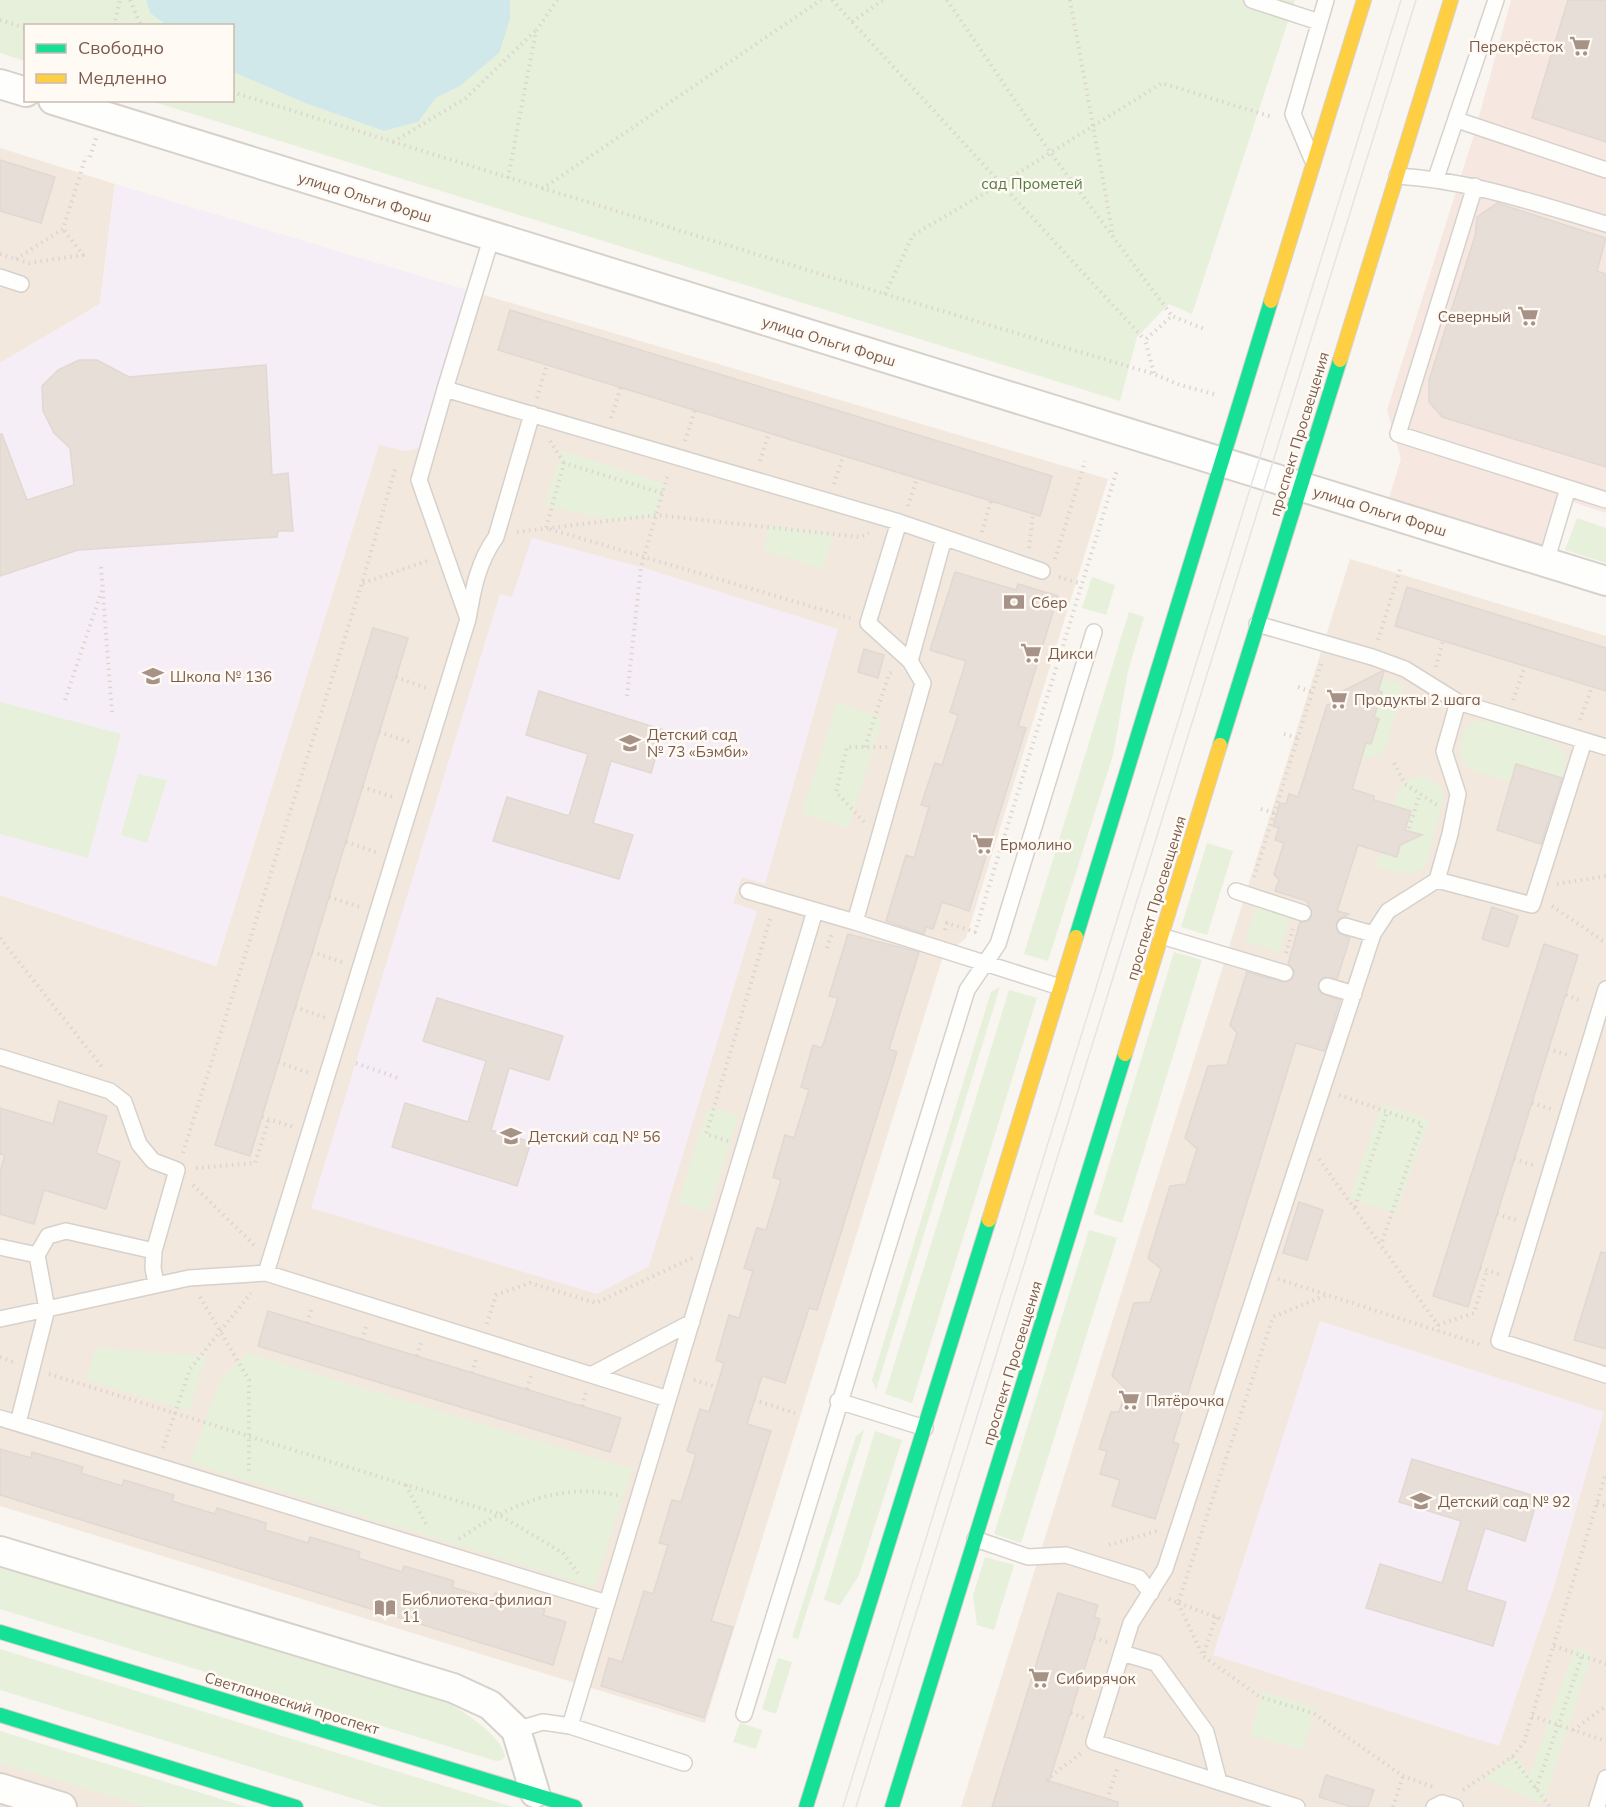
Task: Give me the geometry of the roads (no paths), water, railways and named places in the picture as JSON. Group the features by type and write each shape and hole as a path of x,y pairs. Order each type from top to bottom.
{"main road":[{"path":"806,1807 926,1428 1364,0"},
{"name":"проспект Просвещения","path":"892,1807 1451,0"},
{"name":"Светлановский проспект","path":"0,1632 535,1793 574,1807"},
{"path":"0,1715 296,1807"}],"street":[{"path":"0,84 24,91"},
{"name":"улица Ольги Форш","path":"59,102 1606,581"},
{"path":"0,1551 453,1688 490,1705 516,1730 535,1793"},
{"path":"0,1788 62,1807"}],"lane":[{"path":"1252,0 1319,22"},
{"path":"1313,164 1293,114 1326,0"},
{"path":"1436,178 1496,0"},
{"path":"1457,120 1606,170"},
{"path":"1397,176 1436,178 1474,186 1606,224"},
{"path":"1474,186 1398,434 1606,500"},
{"path":"468,619 418,480 492,236"},
{"path":"0,277 21,284"},
{"path":"445,389 1041,566"},
{"path":"268,1267 468,619 475,580 485,553 496,537 532,414"},
{"path":"1546,562 1568,488"},
{"path":"855,922 923,683 910,661 868,624 901,523"},
{"path":"910,661 944,538"},
{"path":"1257,624 1372,657 1405,669 1458,702 1606,747"},
{"path":"744,1714 838,1401 967,990 998,944 1094,632"},
{"path":"1297,1807 1094,1743 1131,1623 1165,1569 1373,934 1388,911 1437,880 1455,815 1458,794 1444,751 1458,702"},
{"path":"1437,880 1532,905 1579,739"},
{"path":"1243,889 1301,912"},
{"path":"748,891 855,922 1060,987"},
{"path":"570,1726 815,911"},
{"path":"1346,926 1373,934"},
{"path":"1161,936 1282,972"},
{"path":"1327,986 1354,994"},
{"path":"1606,989 1499,1341 1606,1374"},
{"path":"0,1057 110,1091 124,1102 139,1144 153,1161 177,1170 154,1251 153,1268 156,1283"},
{"path":"18,1423 34,1369 47,1309 37,1255 48,1236 66,1231 154,1251"},
{"path":"0,1247 37,1255"},
{"path":"0,1319 156,1283 268,1267 482,1341 668,1399"},
{"path":"591,1375 692,1322"},
{"path":"838,1401 926,1428"},
{"path":"0,1418 607,1603"},
{"path":"975,1539 1028,1557 1066,1555 1138,1578 1151,1593"},
{"path":"1122,1653 1156,1663 1206,1732 1219,1782"},
{"path":"516,1730 543,1722 570,1726 684,1763"},
{"path":"1597,1807 1606,1778"}],"water":[{"path":"146,0 510,0 510,19 499,53 460,86 436,98 418,122 384,131 305,103 234,72 234,24 165,24 150,13"}],"tram line":[{"path":"843,1807 1401,0"},
{"path":"856,1807 1416,0"}],"place":[{"name":"Перекрёсток","path":"1580,46"},
{"name":"Северный","path":"1528,316"},
{"name":"Сбер","path":"1014,602"},
{"name":"Дикси","path":"1031,653"},
{"name":"Школа № 136","path":"153,676"},
{"name":"Продукты 2 шага","path":"1337,699"},
{"name":"Детский сад № 73 «Бэмби»","path":"630,743"},
{"name":"Ермолино","path":"983,844"},
{"name":"Детский сад № 56","path":"511,1136"},
{"name":"Пятёрочка","path":"1129,1400"},
{"name":"Детский сад № 92","path":"1421,1501"},
{"name":"Библиотека-филиал 11","path":"385,1608"},
{"name":"Сибирячок","path":"1039,1678"}],"park label":[{"name":"сад Прометей","path":"1032,183"}]}
